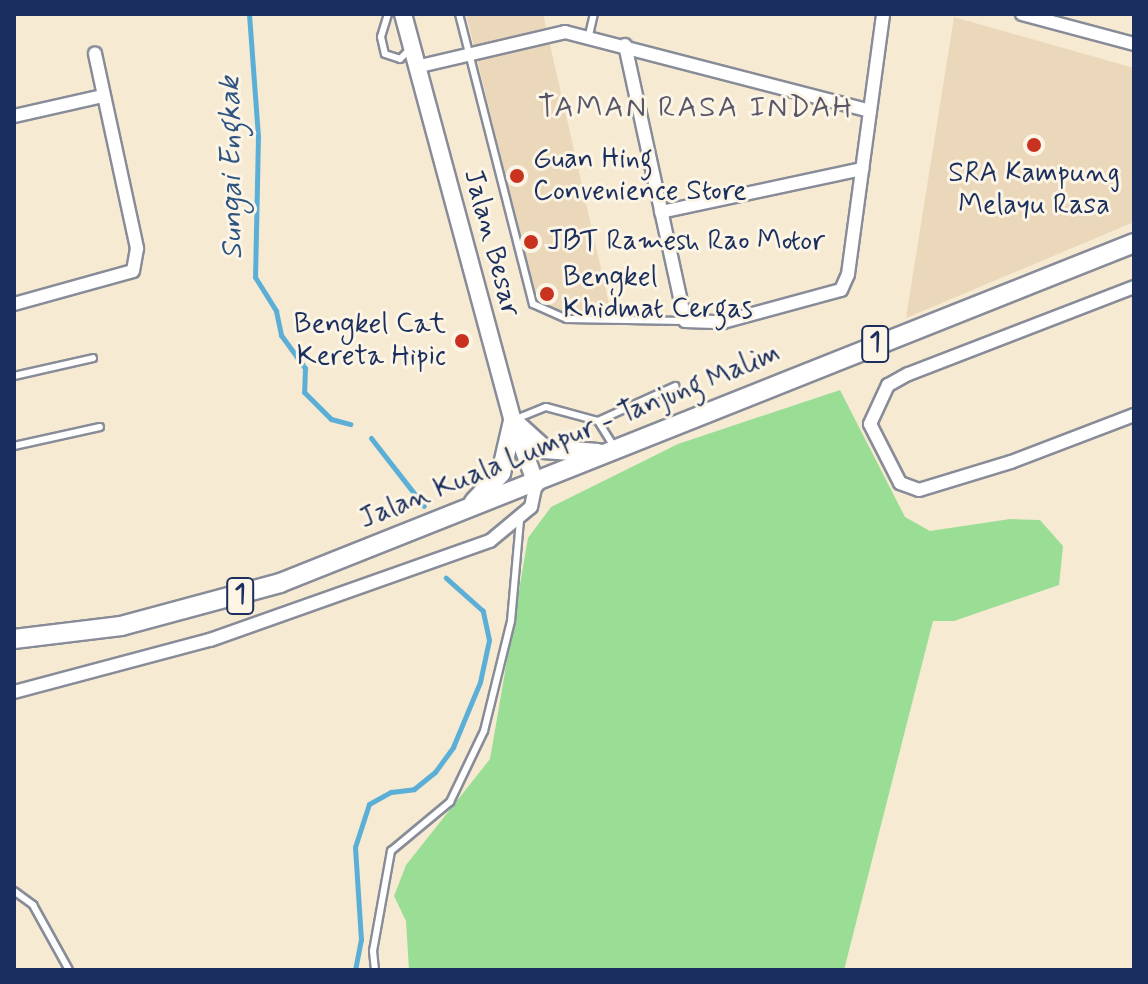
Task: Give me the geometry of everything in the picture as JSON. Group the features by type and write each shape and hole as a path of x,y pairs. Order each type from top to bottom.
{"main road":[{"name":"Jalan Besar","path":"403,14 513,421 536,484"},
{"name":"Jalan Kuala Lumpur - Tanjung Malim","path":"14,639 77,633 189,611 280,583 536,484 1134,243"},
{"path":"513,421 544,449 584,455 617,450"},
{"path":"456,515 495,486 506,460 513,421"}],"street":[{"path":"625,45 685,321 723,322 841,290 848,274 883,14"},
{"path":"1022,14 1134,44"},
{"path":"416,67 565,32 589,35 870,111"},
{"path":"14,304 133,271 137,248 95,53"},
{"path":"14,116 103,96"},
{"path":"661,212 862,169"},
{"path":"1134,287 908,374 888,385 870,424 900,483 919,490 1011,462 1134,415"},
{"path":"14,692 210,640 490,541 520,520 531,507 536,484"}],"lane":[{"path":"388,14 381,37 385,54 400,59 412,48"},
{"path":"459,14 533,304 567,319 685,321"},
{"path":"589,35 594,14"},
{"path":"14,376 93,358"},
{"path":"513,421 546,407 598,421 675,386"},
{"path":"598,421 617,450"},
{"path":"14,446 100,427"},
{"path":"375,970 373,951 391,851 450,802 484,731 511,621 520,520"},
{"path":"14,891 33,905 69,970"}],"shaded area":[{"path":"466,14 543,14 612,317 567,315 537,303"},
{"name":"SRA Kampung Melayu Rasa","path":"954,17 1134,68 1134,222 906,318"}],"green space":[{"path":"840,390 905,517 930,531 1010,519 1040,520 1063,546 1059,585 954,621 933,621 844,970 409,970 406,921 394,896 406,865 490,759 528,538 551,507 678,444"}],"waterway":[{"name":"Sungai Engkak","path":"249,14 258,136 255,277 276,311 281,335 305,368 304,392 331,419 350,424"},
{"name":"Sungai Engkak","path":"371,438 424,506"},
{"name":"Sungai Engkak","path":"355,970 361,940 355,847 369,804 391,792 414,789 435,772 453,747 480,682 489,640 483,611 446,578"}],"place":[{"name":"SRA Kampung Melayu Rasa","path":"1034,145"},
{"name":"Guan Hing Convenience Store","path":"517,176"},
{"name":"JBT Ramesh Rao Motor","path":"531,242"},
{"name":"Bengkel Khidmat Cergas","path":"547,294"},
{"name":"Bengkel Cat Kereta Hipic","path":"462,341"}],"district":[{"name":"TAMAN RASA INDAH","path":"696,108"}]}
